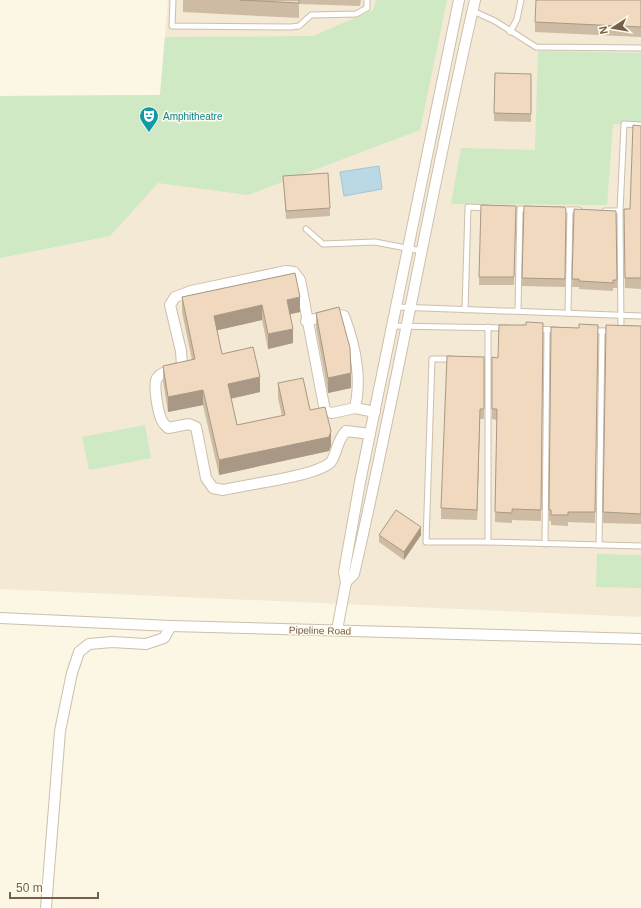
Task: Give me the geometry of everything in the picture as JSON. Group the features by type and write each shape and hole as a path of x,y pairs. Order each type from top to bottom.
{"street":[{"path":"337,630 346,582 344,572 360,482 409,249 458,0"},
{"path":"346,582 354,574 375,485 410,308 476,0"},
{"path":"370,434 346,432 340,437 332,462 324,468 295,476 223,490 213,488 206,478 196,427 189,424 168,428 162,421 154,388 157,378 164,373 176,370 182,366 181,351 170,305 175,297 286,271 294,272 300,280 306,321 325,411 332,413 355,408 375,412"},
{"path":"306,321 334,314 344,316 349,328 359,376 359,392 355,408"},
{"name":"Pipeline Road","path":"0,618 171,626 641,639"},
{"path":"46,908 60,731 72,673 79,652 89,644 112,642 146,644 164,638 171,626"}],"lane":[{"path":"173,0 172,26 291,27 299,26 311,15 356,14 367,8 367,0"},
{"path":"510,32 517,19 521,0"},
{"path":"473,11 495,21 510,32 536,47 641,48"},
{"path":"621,331 620,211 624,124 641,125"},
{"path":"465,310 468,207 490,208"},
{"path":"513,208 534,209"},
{"path":"518,311 520,209"},
{"path":"556,210 584,210"},
{"path":"568,313 570,210"},
{"path":"599,211 620,211"},
{"path":"306,229 323,244 360,241 389,244 422,252"},
{"path":"397,307 641,316"},
{"path":"393,326 510,328"},
{"path":"488,327 488,542"},
{"path":"533,329 563,330"},
{"path":"545,544 548,330"},
{"path":"587,330 628,331"},
{"path":"599,545 602,331"},
{"path":"482,358 489,358"},
{"path":"460,359 432,360 426,542 641,546"},
{"path":"360,482 375,485"}],"shaded area":[{"path":"168,0 641,0 641,617 0,589 0,96 160,95"}],"green space":[{"path":"376,0 447,0 420,130 248,195 158,183 110,236 0,258 0,96 160,95 165,37 313,36 373,10"},
{"path":"538,51 641,53 641,125 613,124 607,205 451,204 461,148 535,150"},
{"path":"145,425 151,458 89,470 82,437"},
{"path":"597,554 641,555 641,588 596,587"}],"water":[{"path":"379,166 382,189 344,196 340,172"}],"building":[{"path":"240,0 299,0 299,3"},
{"path":"536,0 641,0 641,27 535,22"},
{"path":"495,73 531,74 531,114 494,113"},
{"path":"633,125 641,126 641,278 625,278 624,209 630,209"},
{"path":"328,173 330,208 286,211 283,176"},
{"path":"481,205 516,206 514,277 479,277"},
{"path":"524,206 564,207 566,209 565,279 522,278"},
{"path":"574,209 616,211 617,280 613,280 613,283 579,281 579,279 572,279"},
{"path":"295,273 300,297 287,300 293,329 268,334 262,305 214,316 222,354 253,347 260,377 228,384 237,425 285,415 278,383 303,378 310,410 325,407 331,431 329,437 219,460 203,390 168,397 163,366 195,359 182,297"},
{"path":"339,307 350,348 351,373 328,378 316,313"},
{"path":"526,322 543,323 541,510 512,509 512,513 495,512 497,409 492,409 492,357 498,358 499,325 526,325"},
{"path":"579,324 598,325 595,512 568,512 568,515 551,515 551,510 549,510 551,327 579,328"},
{"path":"606,325 641,326 641,514 603,512"},
{"path":"447,356 484,357 484,409 480,409 477,510 441,508"},
{"path":"396,510 421,527 404,552 379,535"}],"place":[{"name":"Amphitheatre","path":"149,133"}]}
